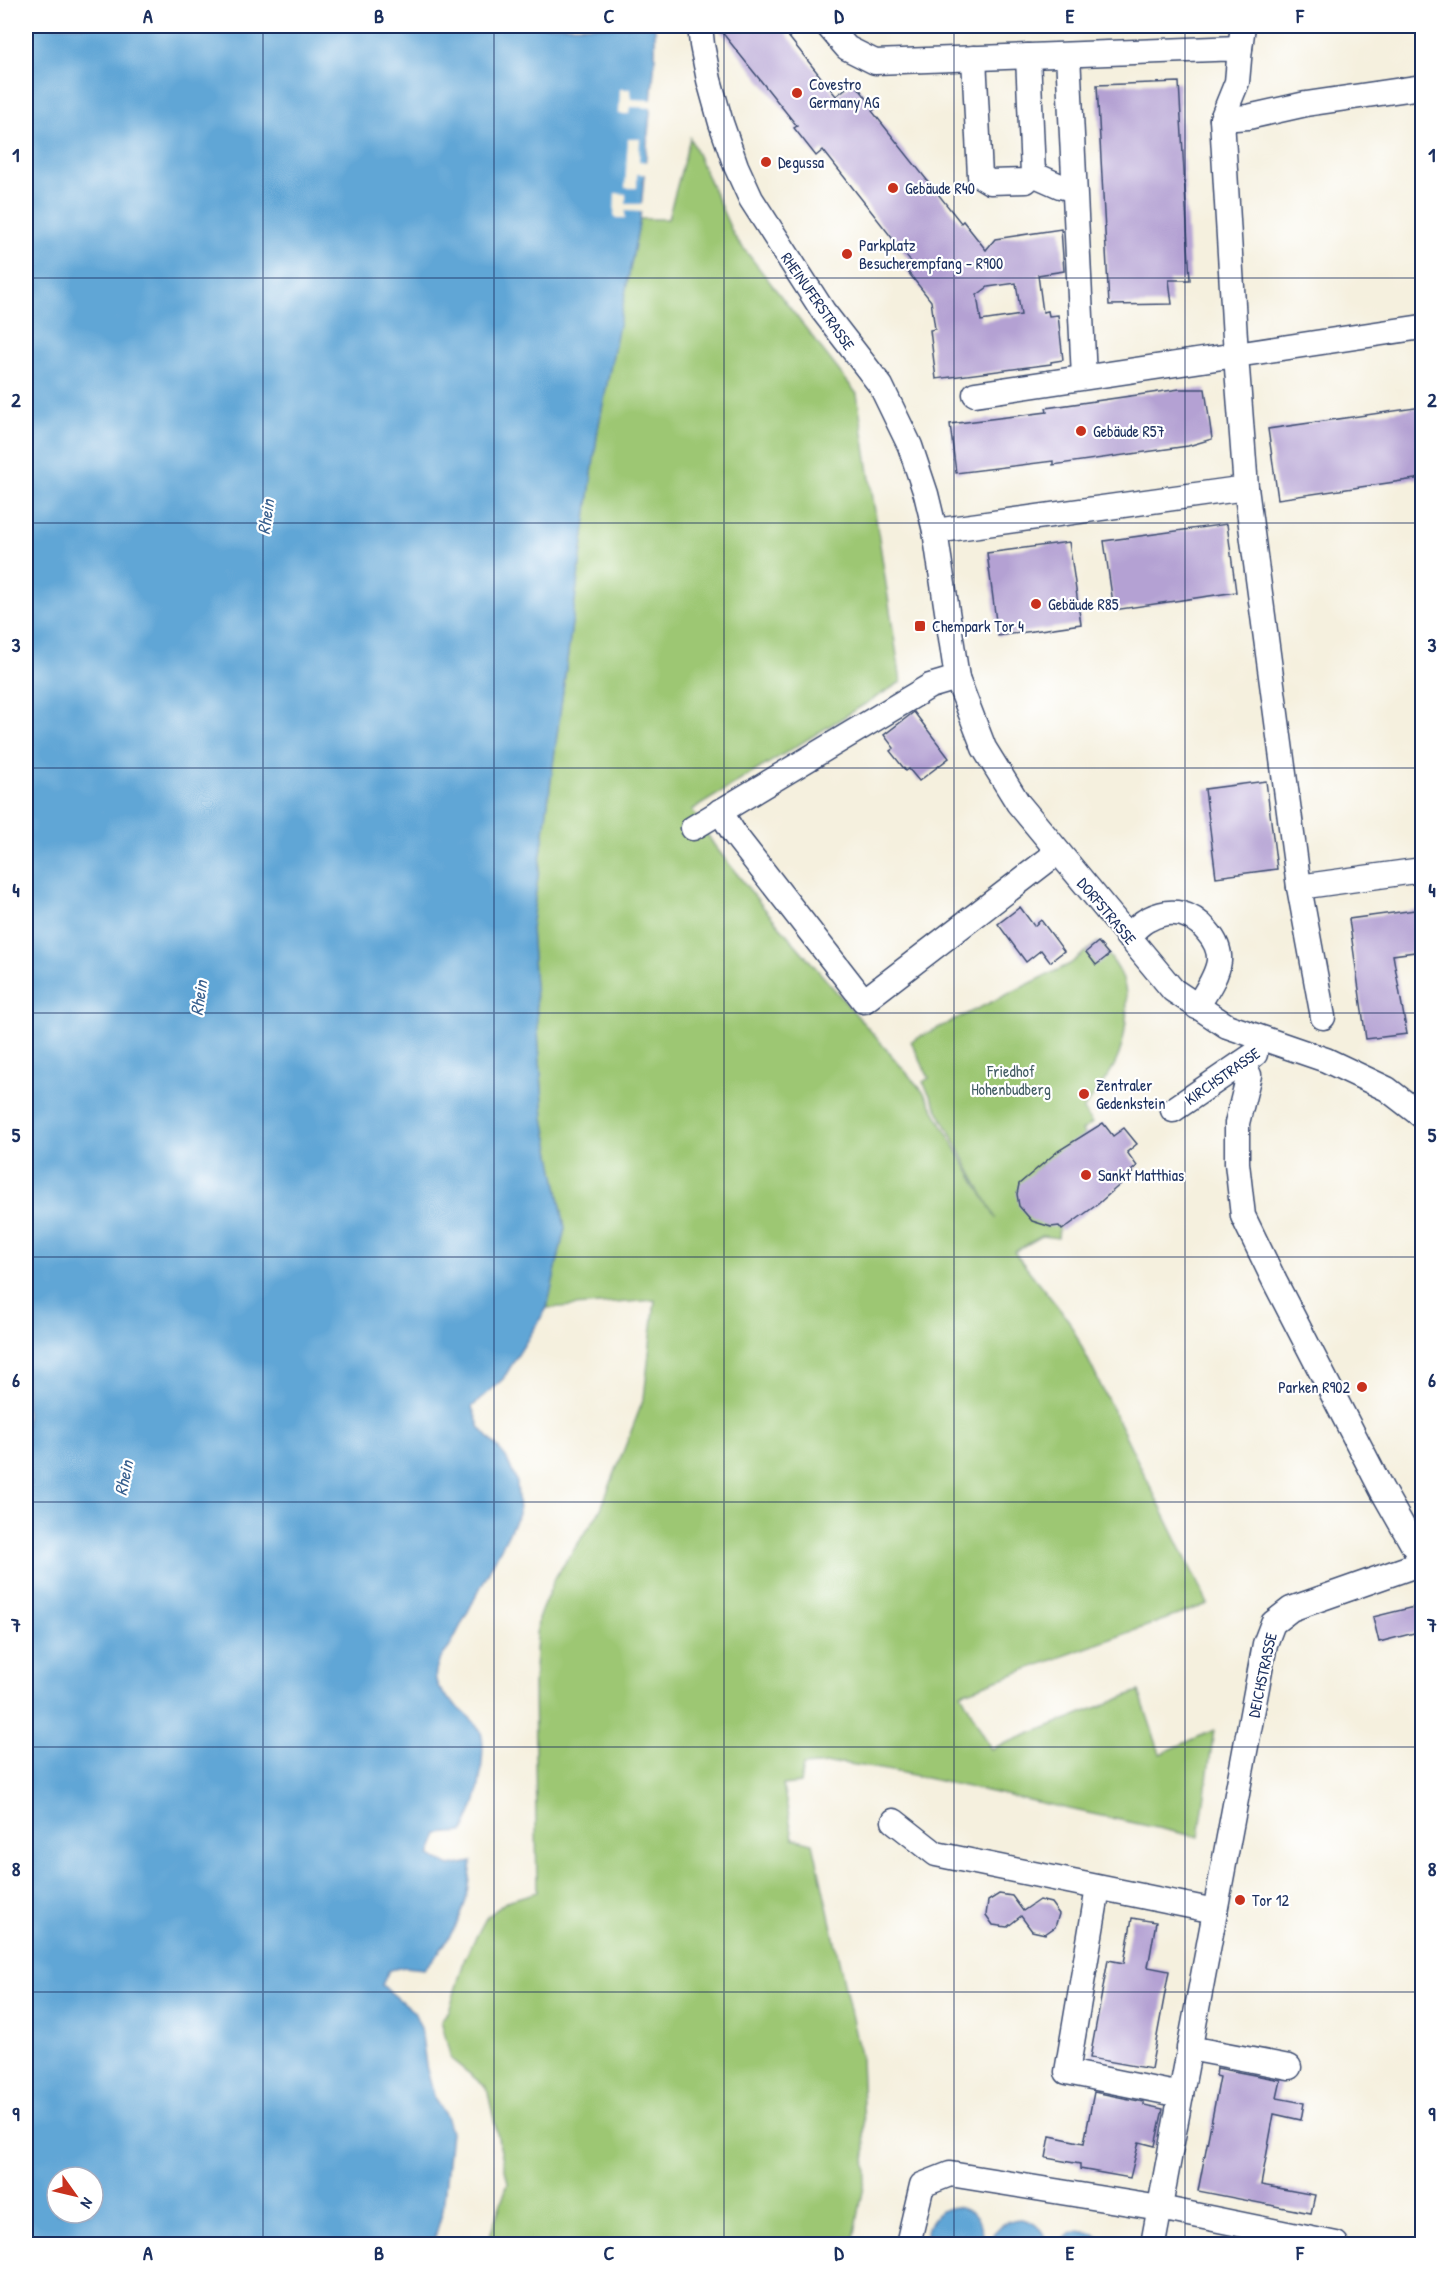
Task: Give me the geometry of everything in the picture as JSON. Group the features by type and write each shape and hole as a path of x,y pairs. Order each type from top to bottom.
{"street":[{"name":"RHEINUFERSTRASSE","path":"700,26 706,68 721,123 751,199 823,311 881,387 910,446 926,494 935,531 941,573"},
{"path":"828,26 848,48 875,62 1068,55 1241,37 1237,82 1222,119 1246,488 1299,887 1323,1017"},
{"path":"1068,55 1084,377"},
{"path":"974,58 980,176 990,182 999,182 1026,181 1033,174 1029,56"},
{"path":"1222,119 1248,117 1306,104 1422,87"},
{"path":"1033,174 1060,186 1074,189"},
{"path":"975,394 1422,327"},
{"path":"935,531 1246,488"},
{"name":"DORFSTRASSE","path":"941,573 957,678 984,748 1018,803 1173,990 1227,1026 1326,1060 1387,1089 1422,1116"},
{"path":"693,828 930,686 957,678"},
{"path":"720,811 735,835 864,1001 1058,852"},
{"path":"1299,887 1422,870"},
{"path":"1127,936 1148,919 1182,913 1193,917 1206,930 1216,943 1219,960 1212,981 1197,1007"},
{"name":"KIRCHSTRASSE","path":"1173,1110 1271,1042"},
{"path":"1242,1063 1249,1075 1238,1123 1237,1163 1244,1216 1265,1264 1422,1564"},
{"name":"DEICHSTRASSE","path":"1153,2244 1265,1644 1273,1623 1291,1609 1422,1564"},
{"path":"894,1821 936,1854 1215,1911"},
{"path":"1098,1887 1067,2072 1181,2095"},
{"path":"1189,2049 1289,2067"},
{"path":"908,2244 922,2185 950,2174 1160,2208 1336,2244"}],"green space":[{"name":"Friedhof Hohenbudberg","path":"690,138 734,236 857,394 901,682 692,810 714,845 764,908 924,1093 996,1219 923,1082 929,1078 911,1041 1070,964 1098,942 1112,959 1125,986 1127,1009 1122,1044 1112,1070 1083,1110 1092,1123 1082,1131 1086,1137 1039,1167 1045,1227 1047,1223 1059,1225 1058,1238 1042,1236 1014,1252 1069,1321 1208,1604 961,1693 991,1749 1139,1691 1160,1754 1214,1730 1199,1837 898,1772 843,1763 803,1766 800,1783 783,1785 793,1838 813,1843 861,2059 866,2175 853,2244 487,2244 508,2183 487,2088 451,2059 441,2020 449,2011 465,1958 486,1918 507,1901 537,1892 534,1685 538,1618 556,1576 600,1511 644,1398 655,1300 547,1308 565,1228 544,1118 531,929 598,429 640,219 668,219"}],"water":[{"name":"Rhein","path":"26,26 655,26 655,59 640,219 598,429 531,929 544,1118 565,1228 547,1308 503,1379 472,1407 480,1428 506,1457 517,1483 519,1513 449,1648 438,1663 435,1676 438,1687 475,1723 482,1739 478,1791 463,1832 438,1834 430,1856 450,1866 472,1862 467,1895 459,1919 449,1937 424,1969 405,1967 389,1970 382,1985 414,2012 421,2028 426,2066 435,2100 446,2116 451,2132 443,2210 433,2244 26,2244"},
{"path":"956,2207 969,2212 978,2220 983,2237 982,2244 928,2244 929,2224 937,2214"},
{"path":"1020,2219 1038,2227 1044,2234 1047,2244 991,2244 1001,2226 1009,2221"},
{"path":"1079,2231 1095,2234 1107,2244 1059,2244 1070,2234"}],"pier":[{"path":"620,89 630,89 631,99 654,100 654,108 630,107 629,114 619,114"},
{"path":"628,139 640,139 639,161 648,162 647,174 637,174 637,188 625,188"},
{"path":"615,193 626,194 626,204 644,204 643,212 625,211 625,218 614,218"}],"building":[{"path":"717,26 780,26 836,96 854,82 875,109 872,111 961,223 963,221 986,250 995,239 1061,229 1064,271 1038,275 1043,312 1048,311 1049,316 1058,315 1063,360 1051,362 1051,364 936,379 930,330 935,329 931,301 904,267 911,262 823,150 816,156 794,128 797,126","holes":["1016,283 1021,315 981,321 977,295 988,287"]},
{"path":"1179,82 1190,280 1169,280 1172,304 1109,305 1097,85"},
{"name":"Gebäude R57","path":"1180,389 1205,389 1212,439 1188,446 1053,465 1053,461 956,473 950,424 1047,412 1046,408"},
{"path":"1422,407 1422,478 1278,499 1268,429"},
{"path":"1227,524 1236,592 1114,610 1104,541"},
{"name":"Gebäude R85","path":"1069,542 1081,624 998,636 987,553"},
{"path":"914,712 949,758 919,781 909,769 906,771 890,751 894,748 884,735"},
{"path":"1266,781 1277,869 1216,877 1205,789"},
{"path":"1020,907 1034,926 1041,920 1064,951 1050,962 1041,950 1026,962 998,924"},
{"path":"1422,909 1422,951 1393,955 1407,1034 1366,1039 1349,919"},
{"path":"1098,942 1109,955 1096,965 1086,952"},
{"name":"Sankt Matthias","path":"1103,1123 1113,1136 1124,1128 1137,1144 1127,1152 1137,1166 1131,1171 1133,1173 1098,1204 1062,1230 1059,1226 1051,1227 1032,1221 1019,1206 1017,1194 1019,1184 1058,1151"},
{"path":"1422,1605 1422,1631 1379,1642 1373,1617"},
{"path":"999,1894 1012,1896 1023,1911 1039,1900 1051,1903 1059,1914 1055,1927 1045,1934 1032,1931 1021,1916 1007,1927 993,1925 986,1915 988,1901"},
{"path":"1132,1918 1156,1922 1148,1967 1169,1971 1151,2069 1090,2058 1108,1960 1124,1963"},
{"path":"1217,2068 1281,2080 1277,2098 1304,2103 1301,2120 1274,2114 1261,2185 1315,2195 1311,2213 1198,2191 1220,2077 1216,2076"},
{"path":"1094,2092 1144,2102 1144,2105 1163,2109 1155,2146 1139,2142 1130,2178 1080,2169 1080,2164 1046,2158 1050,2136 1084,2143"}],"place":[{"name":"Covestro Germany AG","path":"797,93"},
{"name":"Degussa","path":"766,162"},
{"name":"Gebäude R40","path":"893,188"},
{"name":"Parkplatz Besucherempfang - R900","path":"847,254"},
{"name":"Gebäude R57","path":"1081,431"},
{"name":"Gebäude R85","path":"1036,604"},
{"name":"Chempark Tor 4","path":"920,626"},
{"name":"Zentraler Gedenkstein","path":"1084,1094"},
{"name":"Sankt Matthias","path":"1086,1175"},
{"name":"Parken R902","path":"1362,1387"},
{"name":"Tor 12","path":"1240,1900"}]}
